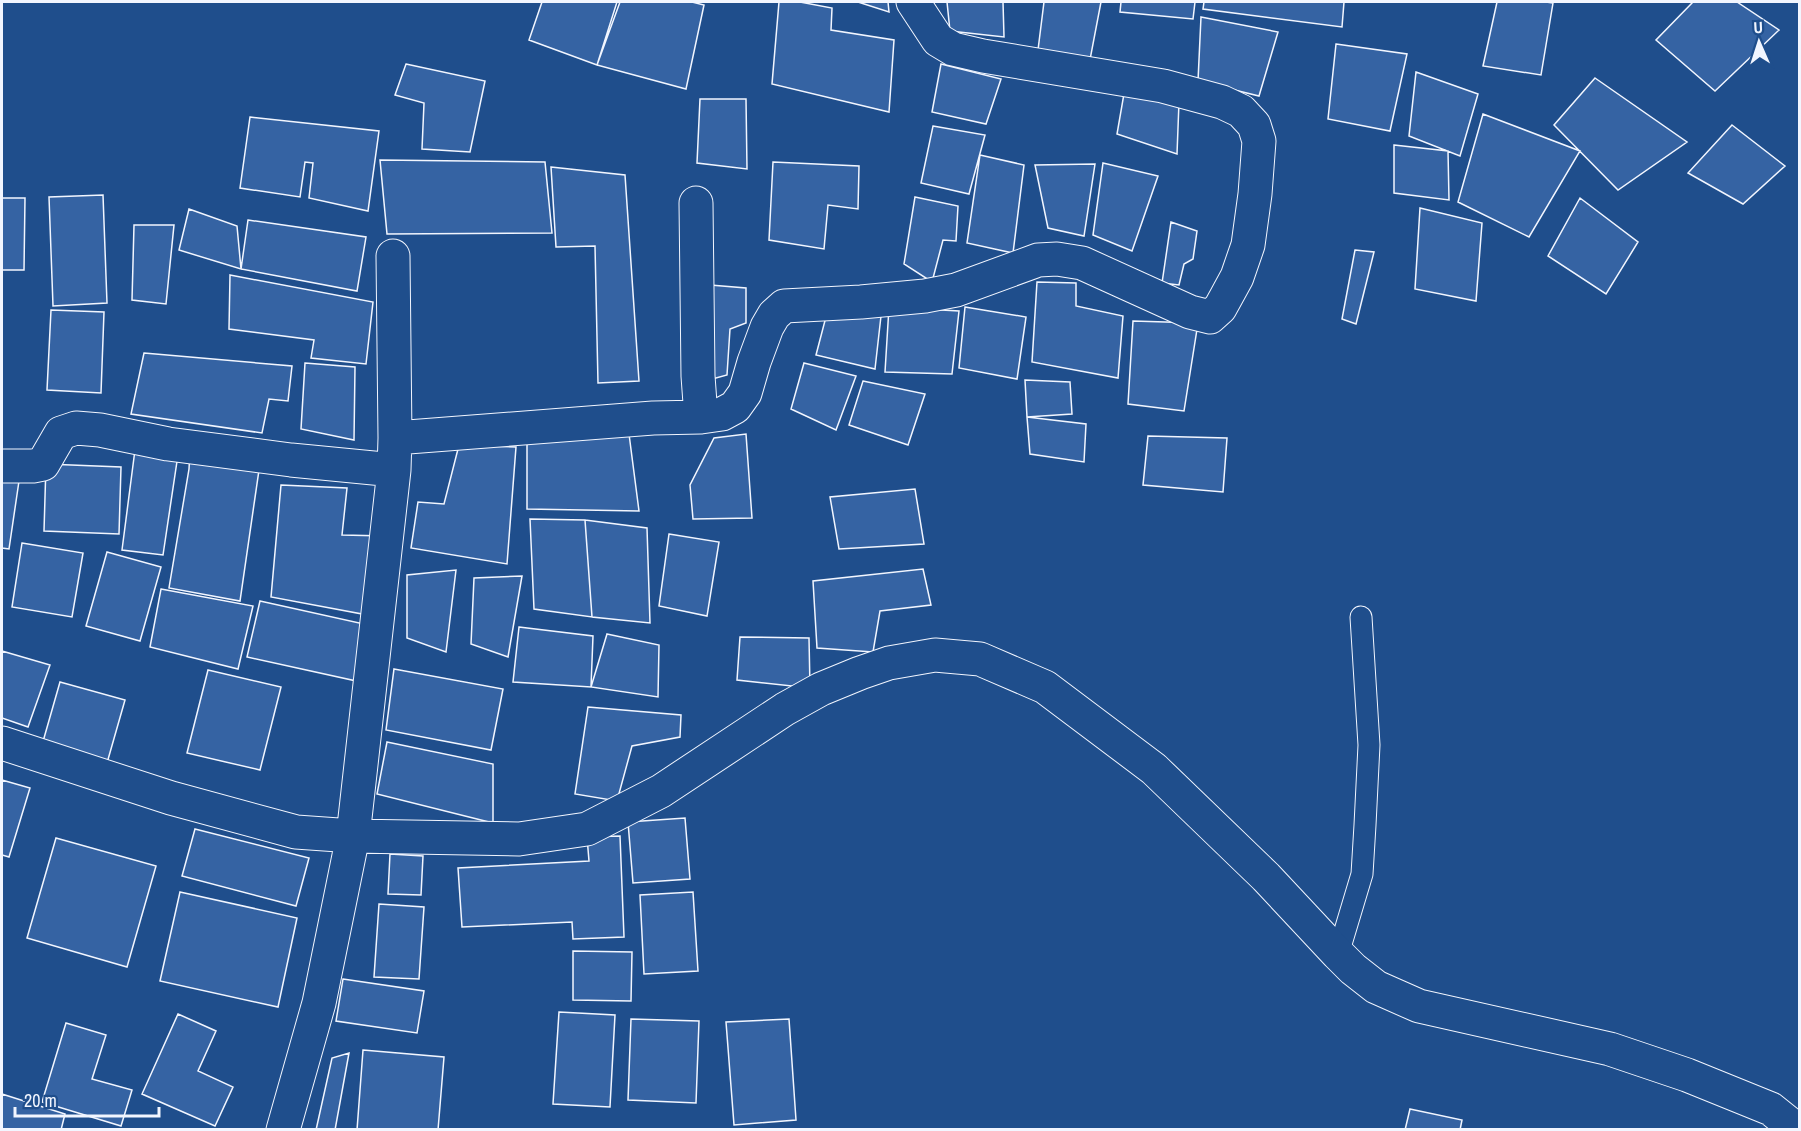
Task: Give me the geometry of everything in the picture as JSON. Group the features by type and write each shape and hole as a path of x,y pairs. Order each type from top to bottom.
{"street":[{"path":"395,438 722,414 735,407 745,393 767,327 774,315 784,306 926,296 956,290 1038,260 1057,259 1082,263 1190,312 1210,317 1220,308 1237,277 1248,245 1255,194 1259,141 1254,125 1241,111 1222,102 1163,86 953,49 938,40 913,2"},
{"path":"696,203 698,376 701,417"},
{"path":"283,1130 319,1003 353,836 394,470 393,256"},
{"path":"2,466 44,464 61,433 76,428 100,430 168,444 291,460 394,470"},
{"path":"2,743 171,798 296,832 353,836 519,839 587,830 661,791 775,715 821,689 890,663 935,655 981,659 1045,687 1154,769 1266,877 1353,969 1376,987 1419,1006 1610,1049 1687,1075 1771,1109 1797,1130"}],"lane":[{"path":"1338,954 1362,874 1369,745 1361,617"}],"building":[{"path":"542,2 617,2 597,65 529,40"},
{"path":"620,2 692,2 704,5 686,89 597,65"},
{"path":"779,2 800,2 832,8 831,30 894,40 889,112 772,84"},
{"path":"858,2 888,2 889,12"},
{"path":"947,2 1003,2 1004,37 950,31"},
{"path":"1044,2 1101,2 1089,65 1037,58"},
{"path":"1121,2 1195,2 1193,19 1120,12"},
{"path":"1204,2 1344,2 1342,27 1203,9"},
{"path":"1497,2 1553,3 1541,75 1483,66"},
{"path":"1693,2 1737,2 1779,30 1715,91 1656,40"},
{"path":"1201,17 1278,32 1259,96 1198,81"},
{"path":"1336,44 1407,54 1390,131 1328,119"},
{"path":"406,64 485,81 470,152 422,149 424,103 395,95"},
{"path":"941,64 1001,79 986,124 932,112"},
{"path":"1416,72 1478,94 1460,156 1409,136"},
{"path":"1595,78 1687,142 1618,190 1554,125"},
{"path":"1126,82 1179,102 1177,154 1117,134"},
{"path":"700,99 746,99 747,169 697,163"},
{"path":"1483,114 1580,151 1529,237 1458,202"},
{"path":"250,117 379,131 368,211 309,198 313,163 305,162 300,197 240,188"},
{"path":"1732,125 1785,166 1743,204 1688,173"},
{"path":"933,126 985,135 969,194 921,183"},
{"path":"1394,145 1448,151 1449,200 1394,193"},
{"path":"980,155 1024,165 1013,253 967,243"},
{"path":"380,160 545,162 552,233 387,234"},
{"path":"773,162 859,166 858,209 828,205 824,249 769,240"},
{"path":"1103,163 1158,176 1132,251 1093,235"},
{"path":"1095,164 1084,236 1048,228 1035,165"},
{"path":"551,167 625,175 639,381 598,383 595,246 556,247"},
{"path":"103,195 107,303 53,306 49,197"},
{"path":"915,197 958,206 956,241 943,240 932,282 904,264"},
{"path":"2,198 25,198 24,270 2,270"},
{"path":"1580,198 1638,242 1606,294 1548,256"},
{"path":"1420,208 1482,223 1476,301 1415,289"},
{"path":"189,209 237,226 241,269 179,250"},
{"path":"248,220 366,237 357,291 241,269"},
{"path":"1171,222 1197,231 1193,259 1184,264 1179,285 1162,283"},
{"path":"134,225 174,225 166,304 132,300"},
{"path":"1355,250 1374,252 1356,324 1342,319"},
{"path":"230,275 373,302 366,364 311,358 314,340 229,329"},
{"path":"1037,282 1076,283 1076,306 1123,316 1118,378 1032,362"},
{"path":"710,285 746,288 746,323 730,329 727,375 705,381"},
{"path":"889,307 959,311 952,374 885,372"},
{"path":"965,307 1026,317 1017,379 959,368"},
{"path":"828,309 881,316 875,369 816,355"},
{"path":"51,310 104,312 101,393 47,390"},
{"path":"1133,321 1198,323 1184,411 1128,404"},
{"path":"144,353 292,366 288,401 269,399 262,433 131,414"},
{"path":"305,363 355,367 354,440 301,429"},
{"path":"804,363 856,376 836,430 791,409"},
{"path":"1025,380 1070,382 1072,414 1027,417"},
{"path":"863,381 925,394 908,445 849,425"},
{"path":"1027,417 1086,424 1084,462 1030,454"},
{"path":"629,434 639,511 527,509 527,442"},
{"path":"746,434 752,518 693,519 690,485 714,438"},
{"path":"1148,436 1227,438 1223,492 1143,485"},
{"path":"136,442 179,448 163,555 122,550"},
{"path":"459,445 516,447 507,564 411,548 418,502 444,504"},
{"path":"190,451 260,463 240,601 169,588"},
{"path":"46,464 121,467 119,534 44,531"},
{"path":"2,479 19,481 9,549 2,548"},
{"path":"281,485 347,488 342,535 386,536 373,616 271,597"},
{"path":"915,489 924,544 839,549 830,497"},
{"path":"530,519 585,520 592,617 534,609"},
{"path":"585,520 647,528 650,623 592,617"},
{"path":"669,534 719,542 707,616 659,606"},
{"path":"22,543 83,553 72,617 12,607"},
{"path":"107,552 161,567 140,641 86,626"},
{"path":"923,569 931,605 880,611 873,652 817,648 813,581"},
{"path":"456,570 446,652 407,638 407,575"},
{"path":"522,576 508,657 471,644 474,578"},
{"path":"161,589 253,606 238,669 150,647"},
{"path":"260,601 373,626 361,682 247,657"},
{"path":"519,627 593,636 591,687 513,682"},
{"path":"607,634 659,645 658,697 591,687"},
{"path":"740,637 809,638 810,688 737,680"},
{"path":"2,651 50,665 28,727 2,718"},
{"path":"394,669 503,689 491,750 386,730"},
{"path":"208,670 281,687 260,770 187,753"},
{"path":"60,682 125,700 107,763 42,745"},
{"path":"588,707 681,715 680,737 632,746 617,801 575,794"},
{"path":"387,742 493,764 493,823 377,794"},
{"path":"2,780 30,788 9,857 2,855"},
{"path":"685,818 690,879 633,883 628,822"},
{"path":"195,829 309,858 296,906 182,876"},
{"path":"620,836 624,937 573,939 572,922 462,927 458,868 589,861 587,837"},
{"path":"56,838 156,866 127,967 27,938"},
{"path":"390,854 423,856 421,895 388,894"},
{"path":"180,892 297,918 278,1007 160,981"},
{"path":"693,892 698,971 644,974 640,895"},
{"path":"379,904 424,907 419,979 374,977"},
{"path":"573,951 632,952 631,1001 573,1000"},
{"path":"343,979 424,991 417,1033 336,1021"},
{"path":"559,1012 615,1015 610,1107 553,1104"},
{"path":"178,1014 216,1031 198,1071 233,1087 215,1126 142,1094"},
{"path":"631,1019 699,1021 696,1103 628,1100"},
{"path":"789,1019 796,1120 734,1125 726,1022"},
{"path":"66,1023 106,1035 92,1079 132,1090 121,1126 42,1102"},
{"path":"363,1050 444,1057 438,1130 357,1130"},
{"path":"349,1053 335,1130 316,1130 332,1058"},
{"path":"2,1094 65,1114 61,1130 2,1130"},
{"path":"1410,1109 1462,1120 1460,1130 1405,1130"}]}
